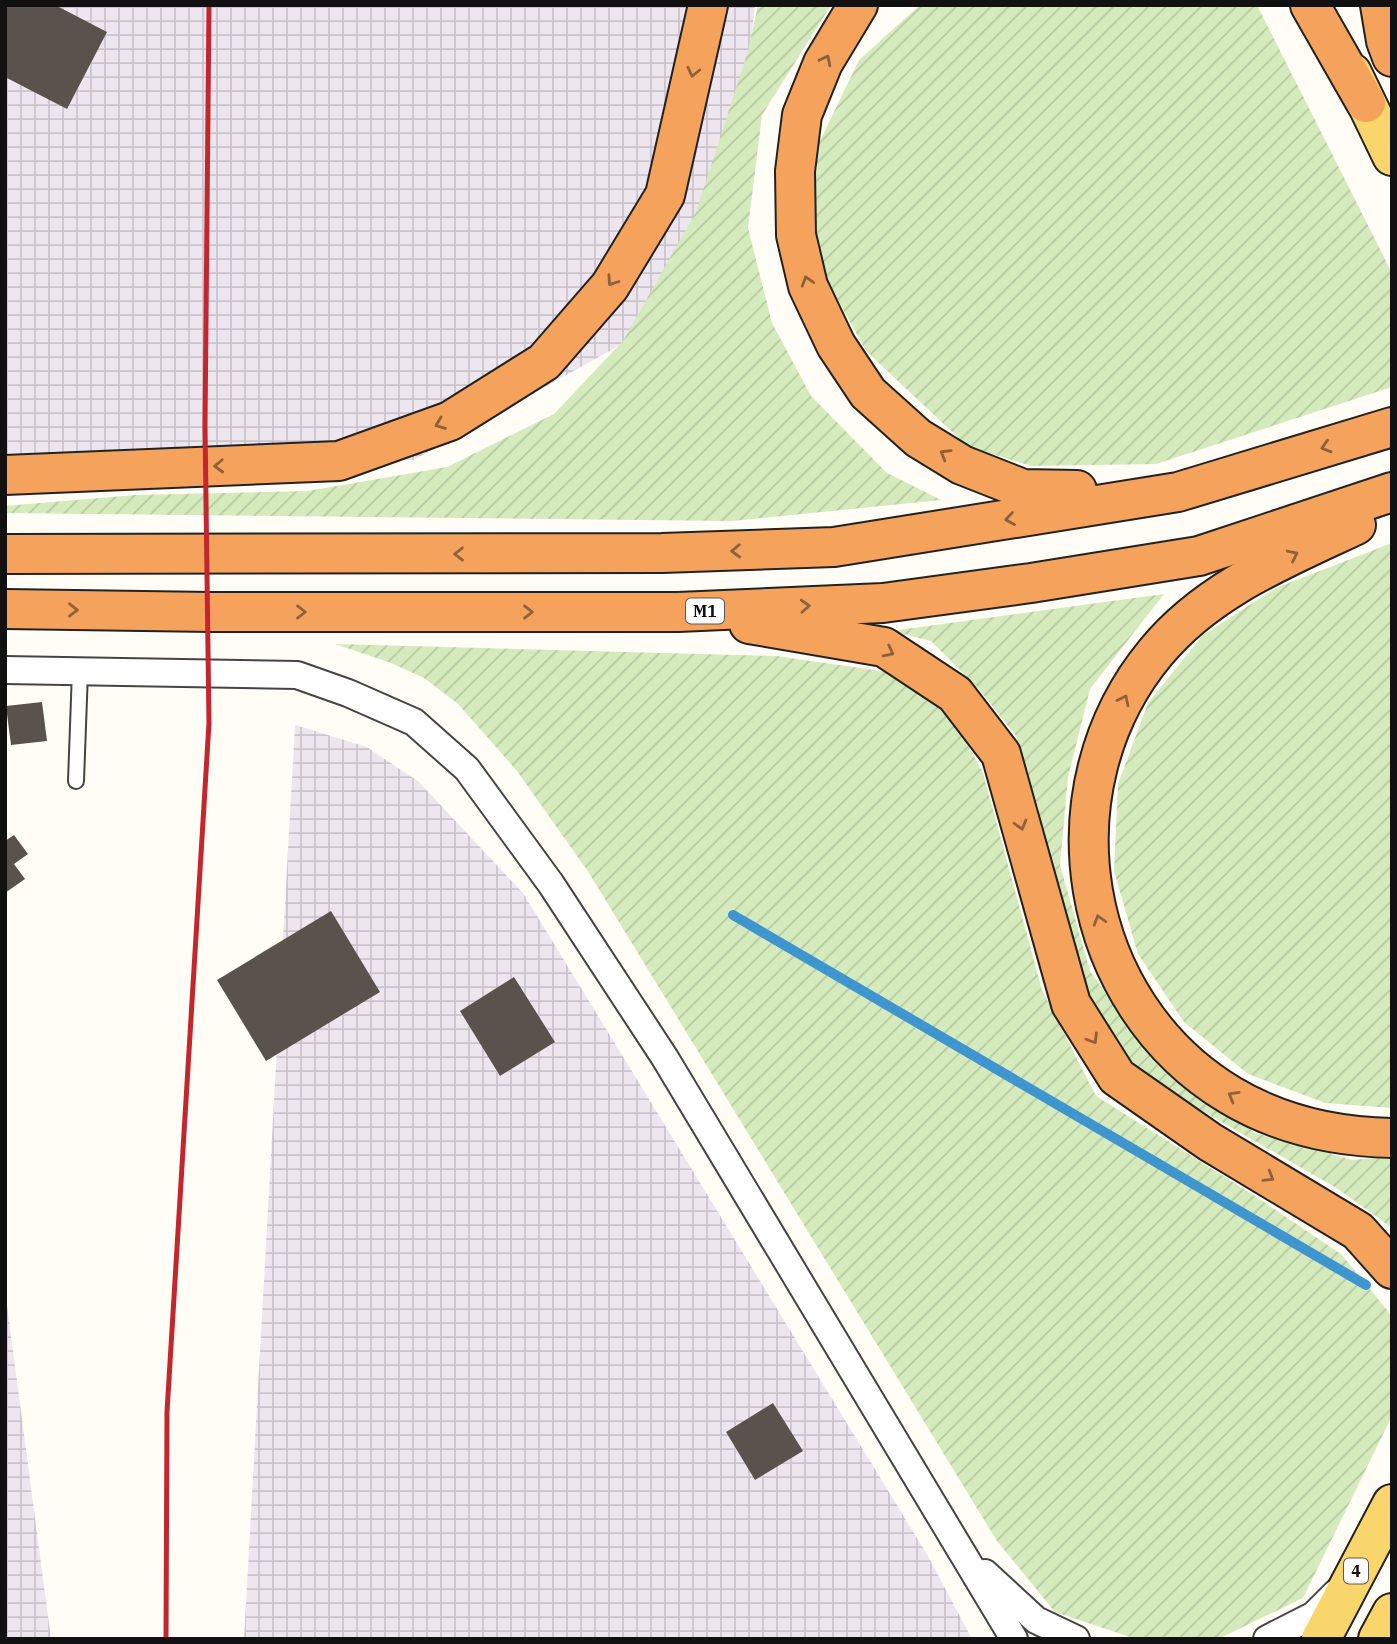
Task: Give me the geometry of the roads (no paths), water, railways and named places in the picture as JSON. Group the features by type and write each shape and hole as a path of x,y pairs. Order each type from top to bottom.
{"highway":[{"path":"5,475 339,461 450,421 544,362 610,286 665,195 708,5"},
{"path":"858,5 823,63 802,115 795,171 796,235 808,286 836,345 868,393 918,438 962,465 1023,489 1178,492"},
{"path":"1310,5 1366,103"},
{"path":"1380,5 1386,41 1392,57"},
{"path":"5,554 662,554 834,547 1178,492 1392,427"},
{"name":"M1","path":"5,609 678,612 884,603 1199,556 1392,492"},
{"path":"1392,508 1225,590 1188,618 1156,652 1124,700 1109,731 1095,775 1088,821 1089,867 1096,913 1121,978 1159,1035 1201,1074 1229,1095 1270,1116 1314,1130 1359,1137 1392,1138"},
{"path":"678,612 884,647 955,694 1001,754 1072,1004 1117,1077 1210,1142 1358,1231 1392,1269"}],"main road":[{"path":"1319,5 1392,156"},
{"path":"1362,5 1392,69"},
{"name":"4","path":"1321,1639 1392,1504"},
{"path":"1378,1639 1392,1613"}],"street":[{"path":"5,670 297,675 348,693 414,722 467,769 551,884 665,1059 1014,1639"},
{"path":"961,1550 1036,1620 1076,1639"},
{"path":"1267,1639 1314,1615 1355,1575"}],"lane":[{"path":"76,781 80,671"}],"waterway":[{"path":"733,915 1366,1285"}],"railway":[{"path":"166,1639 167,1412 209,723 205,426 209,5"}]}
